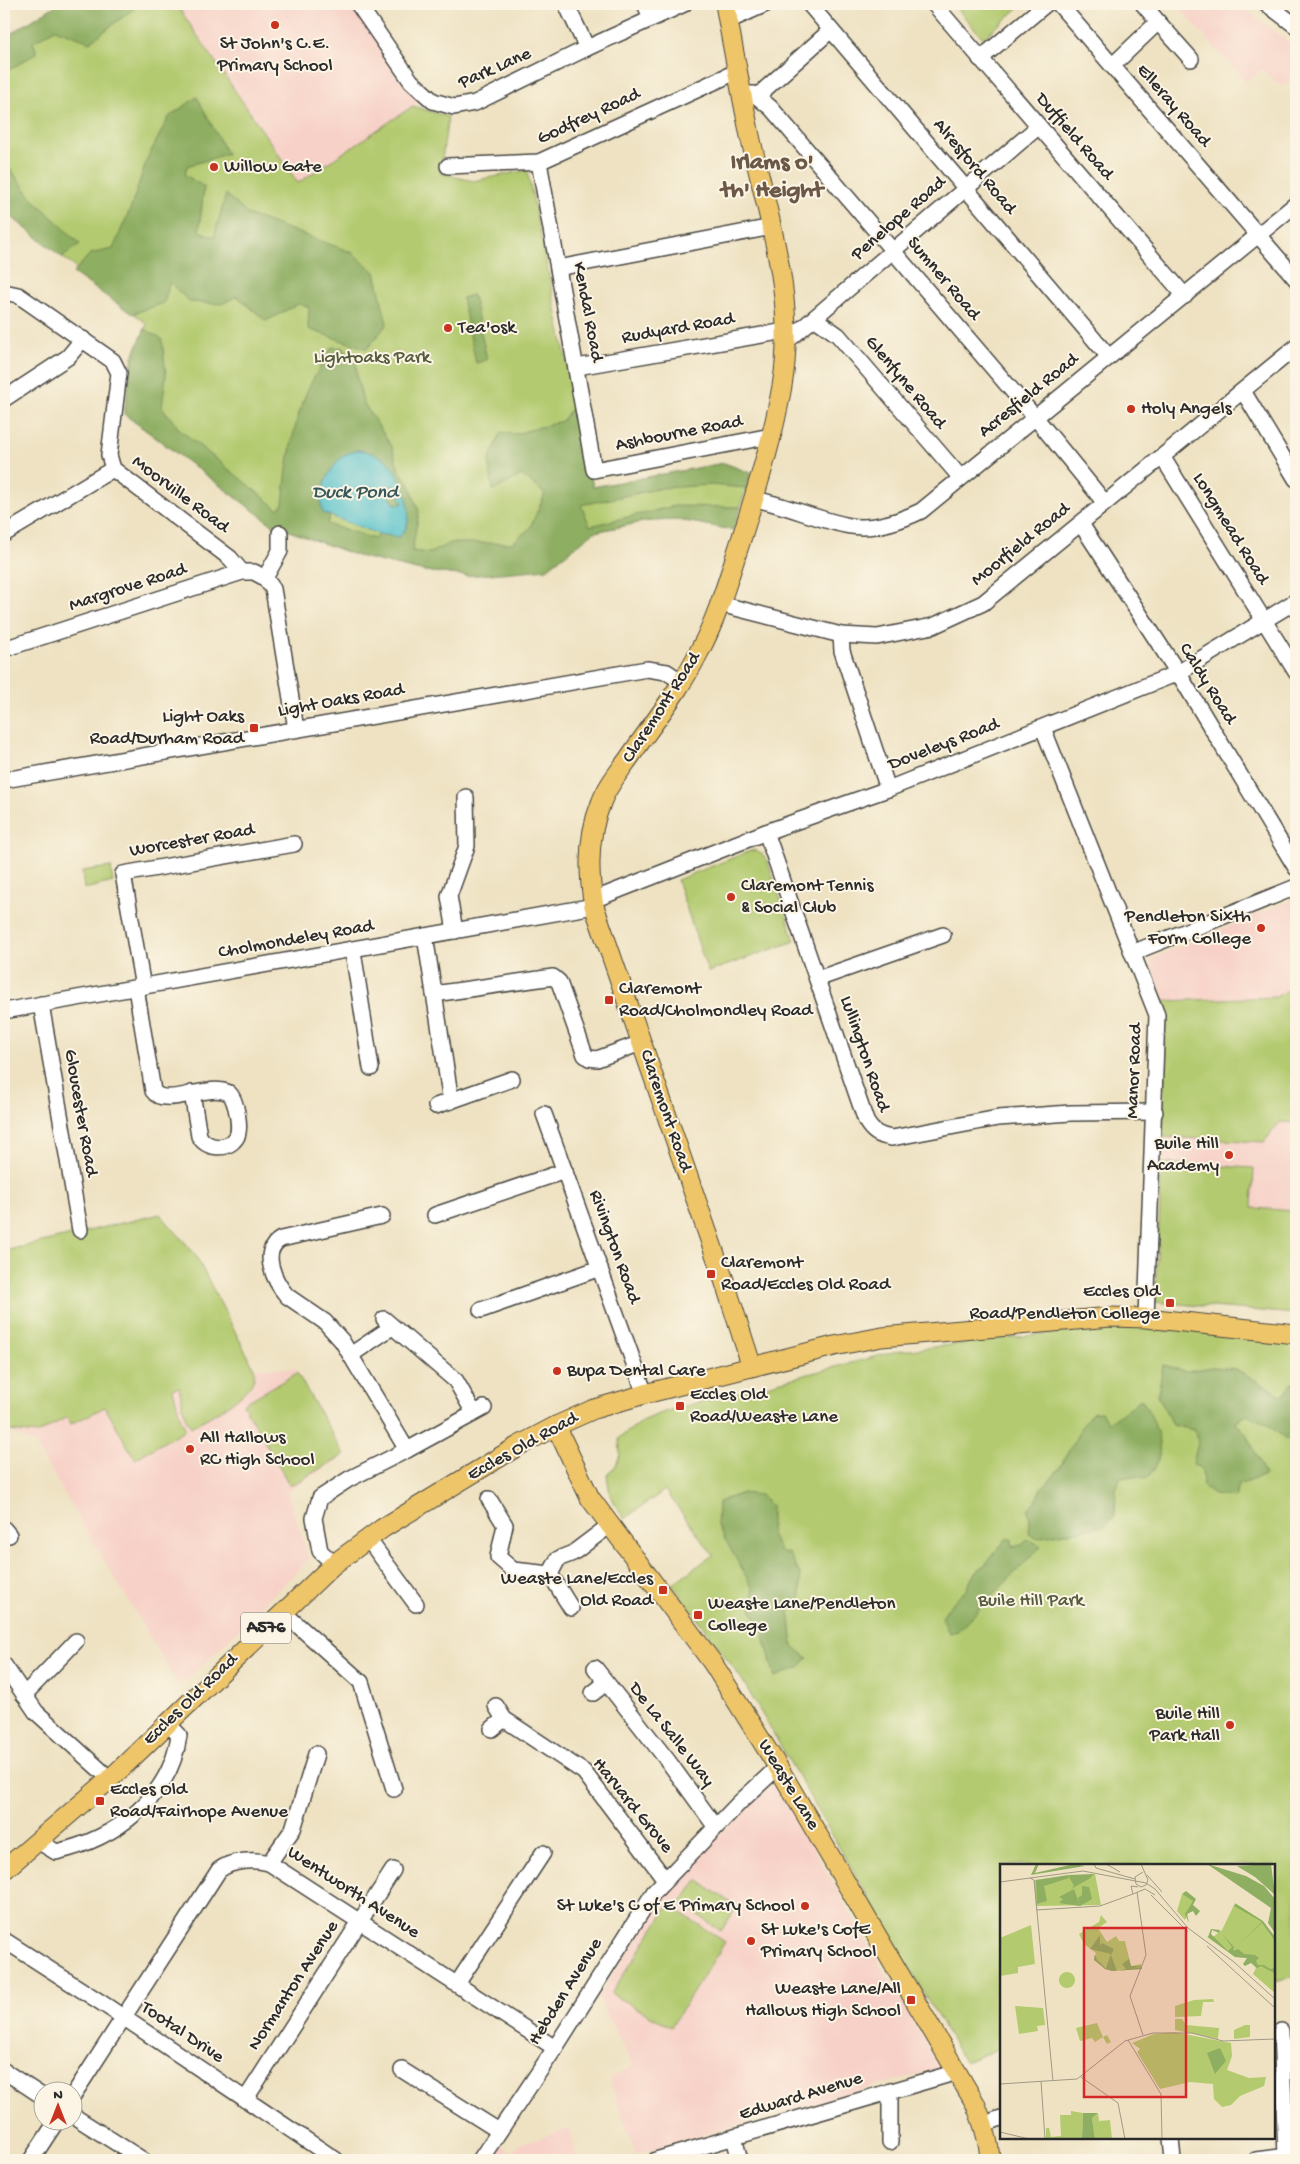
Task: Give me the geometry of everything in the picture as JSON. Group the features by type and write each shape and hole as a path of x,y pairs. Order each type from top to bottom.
{"main road":[{"name":"Claremont Road","path":"727,12 738,71 751,96 750,135 772,227 783,288 786,336 783,384 754,499 720,604 701,649 682,682 612,782 600,803 591,842 590,873 594,903 640,1043 725,1283 752,1366"},
{"name":"Eccles Old Road","path":"4,1870 110,1779 334,1564 368,1539 502,1456 556,1426 594,1410 645,1394 752,1366 834,1346 882,1338 1088,1318 1146,1318 1296,1334"},
{"name":"Weaste Lane","path":"556,1426 590,1498 712,1662 778,1766 975,2103 992,2121 990,2160"}],"street":[{"name":"Park Lane","path":"358,4 411,81 426,97 447,106 461,107 475,104 587,48 684,4"},
{"path":"566,4 587,48"},
{"path":"645,4 652,18"},
{"path":"727,12 766,4"},
{"name":"Alresford Road","path":"809,4 1109,356"},
{"name":"Duffield Road","path":"934,4 1185,296"},
{"path":"980,59 1046,4"},
{"name":"Elleray Road","path":"1059,4 1296,280"},
{"path":"1143,4 1191,59"},
{"path":"1267,4 1296,26"},
{"path":"1112,66 1158,22"},
{"path":"751,96 764,90 831,30"},
{"name":"Godfrey Road","path":"448,166 539,162 738,71"},
{"name":"Sumner Road","path":"751,96 893,251 1035,417 1105,503"},
{"name":"Penelope Road","path":"786,336 814,318 1039,126"},
{"name":"Kendal Road","path":"539,162 594,470"},
{"name":"Acresfield Road","path":"754,499 851,526 879,525 895,522 921,511 1296,204"},
{"path":"558,268 772,227"},
{"name":"Moorville Road","path":"4,292 18,295 113,361 119,373 109,455 113,468 230,558 242,572"},
{"name":"Glenfyne Road","path":"814,318 838,335 961,478"},
{"name":"Rudyard Road","path":"577,367 786,336"},
{"path":"4,399 68,357 83,339"},
{"name":"Moorfield Road","path":"720,604 842,635 877,637 933,626 966,612 983,603 1296,347"},
{"path":"1243,392 1296,479"},
{"name":"Ashbourne Road","path":"594,470 771,436"},
{"name":"Longmead Road","path":"1162,458 1296,672"},
{"path":"4,534 113,468"},
{"name":"Caldy Road","path":"1081,524 1178,673 1296,868"},
{"path":"265,578 280,552 280,532"},
{"path":"242,572 254,572 265,578 272,589 296,729"},
{"name":"Margrove Road","path":"4,649 242,572"},
{"name":"Doveleys Road","path":"594,903 766,832 888,788 1178,673 1296,601"},
{"path":"842,635 842,651 888,788"},
{"name":"Light Oaks Road","path":"4,780 647,669 668,672 682,682"},
{"name":"Manor Road","path":"1043,728 1157,1016 1146,1318"},
{"path":"454,931 449,896 467,846 466,797"},
{"name":"Lullington Road","path":"766,832 866,1121 879,1135 898,1137 969,1123 1022,1116 1155,1112"},
{"name":"Worcester Road","path":"140,987 123,874 294,844"},
{"path":"1132,953 1296,887"},
{"name":"Cholmondeley Road","path":"4,1010 353,950 594,903"},
{"path":"817,979 943,935"},
{"path":"424,936 451,1101"},
{"path":"353,950 372,1068"},
{"path":"434,994 554,977 559,982 585,1055 589,1058 597,1059 640,1043"},
{"path":"140,987 153,1091 161,1098 192,1093"},
{"name":"Gloucester Road","path":"41,1004 80,1230"},
{"path":"436,1106 512,1079"},
{"name":"Rivington Road","path":"544,1114 645,1394"},
{"path":"434,1215 565,1171"},
{"path":"382,1216 281,1239 273,1245 270,1251 274,1272 281,1289 287,1296 334,1330 352,1354 407,1450"},
{"path":"481,1310 600,1268"},
{"path":"334,1564 320,1551 314,1518 320,1498 349,1478 407,1450 479,1410 456,1381 388,1323 352,1354"},
{"path":"488,1499 505,1525 498,1557 513,1570 550,1574"},
{"path":"550,1574 558,1559 573,1553 610,1525"},
{"path":"368,1539 416,1604"},
{"path":"550,1574 571,1608"},
{"path":"283,1612 362,1682 394,1789"},
{"path":"24,1695 76,1641"},
{"path":"4,1665 36,1712 110,1779"},
{"name":"De La Salle Way","path":"595,1668 716,1826"},
{"path":"592,1693 606,1683"},
{"name":"Harvard Grove","path":"496,1706 504,1719 584,1772 664,1878"},
{"path":"492,1729 504,1719"},
{"path":"38,1841 56,1852 80,1846 110,1833 134,1815 162,1784 177,1749 179,1735 167,1723"},
{"path":"269,1863 293,1829 316,1754"},
{"name":"Hebden Avenue","path":"480,2160 555,2048 664,1878 778,1766"},
{"path":"458,1984 543,1853"},
{"name":"Wentworth Avenue","path":"82,2082 219,1870 224,1866 256,1860 269,1863 555,2048"},
{"name":"Normanton Avenue","path":"245,2100 393,1870"},
{"name":"Tootal Drive","path":"4,1940 125,2018 336,2160"},
{"path":"1256,2160 1291,2156 1281,2031"},
{"path":"402,2070 499,2131"},
{"path":"4,2071 32,2089"},
{"name":"Edward Avenue","path":"656,2160 957,2072"},
{"path":"890,2091 890,2142"},
{"path":"82,2121 143,2160"},
{"path":"31,2160 49,2132"},
{"path":"734,2138 740,2160"},
{"path":"1171,2139 1173,2160"}],"shaded area":[{"path":"176,4 357,4 426,97 298,183"},
{"path":"1176,4 1238,4 1296,48 1296,87 1291,82 1284,85 1277,84 1262,69 1246,82"},
{"name":"Buile Hill Academy","path":"1296,898 1296,1314 1155,1302 1163,1137 1166,1009 1164,997 1151,965 1151,960 1154,957"},
{"name":"All Hallows RC High School","path":"160,1214 195,1254 254,1368 295,1368 345,1455 287,1492 309,1559 204,1664 179,1686 35,1444 11,1431 4,1432 4,1251"},
{"name":"St Luke's CofE Primary School","path":"774,1786 780,1791 940,2068 636,2154 609,2078 633,2066 598,1997 671,1885 767,1787"},
{"path":"569,2129 578,2160 490,2160 500,2145 513,2152 519,2144"}],"green space":[{"name":"Lightoaks Park","path":"58,4 176,4 298,183 413,106 448,117 440,173 473,181 527,170 593,487 724,463 751,473 733,530 680,520 648,521 594,532 467,576 417,570 358,556 273,525 124,414 133,356 147,324 4,211 4,38"},
{"path":"58,4 140,4 90,42 55,29 33,42 37,53 4,73 4,38"},
{"path":"953,4 1023,4 983,38"},
{"path":"197,97 227,154 187,166 185,175 204,187 199,231 214,237 226,194 247,214 351,252 375,272 387,324 367,349 308,329 309,307 298,304 266,321 237,296 222,304 189,302 170,282 164,303 132,314 73,273 90,254 113,249 131,207 147,159 169,117"},
{"path":"4,161 33,199 80,244 62,257 4,211"},
{"path":"473,295 487,360 476,363 462,298"},
{"path":"145,329 162,339 166,375 162,407 180,430 278,509 283,504 291,446 297,418 307,391 332,347 343,348 356,360 357,377 363,402 392,447 399,470 410,485 419,512 412,551 430,553 450,543 512,543 530,528 545,494 522,475 493,491 489,461 501,432 515,434 562,421 575,403 593,487 724,463 751,473 747,488 711,485 662,488 581,505 590,526 674,506 741,507 733,530 680,520 648,521 594,532 547,569 467,576 417,570 358,556 273,525 124,414 133,356","holes":["392,467 404,493 409,512 405,530 399,537 378,534 375,539 327,524 330,516 323,513"]},
{"path":"392,485 398,488 403,504 395,504 386,492"},
{"name":"Claremont Tennis & Social Club","path":"756,850 767,860 795,941 708,972 677,880"},
{"path":"111,867 113,882 84,889 82,871"},
{"path":"1296,985 1296,1123 1280,1122 1264,1142 1163,1137 1165,1001 1276,997"},
{"path":"1162,1163 1254,1168 1252,1208 1296,1211 1296,1314 1155,1302"},
{"path":"160,1214 195,1254 254,1368 254,1377 250,1386 221,1410 191,1427 185,1417 179,1387 173,1389 181,1420 186,1429 135,1459 105,1407 71,1424 67,1417 37,1434 4,1432 4,1251"},
{"name":"Buile Hill Park","path":"1115,1325 1126,1328 1151,1325 1296,1341 1296,1977 1275,1982 1275,1864 1000,1864 1000,2048 964,2062 741,1678 672,1584 713,1555 665,1490 624,1519 610,1495 607,1475 616,1465 620,1454 619,1439 642,1421 667,1411 893,1352"},
{"path":"1163,1365 1186,1371 1213,1367 1236,1369 1283,1396 1293,1383 1296,1383 1296,1436 1287,1440 1267,1424 1247,1415 1235,1422 1248,1436 1265,1475 1239,1485 1235,1498 1215,1495 1203,1486 1202,1469 1193,1464 1198,1441 1194,1430 1172,1425 1158,1395"},
{"path":"297,1373 344,1455 290,1486 243,1404"},
{"path":"1141,1399 1156,1428 1159,1450 1158,1461 1154,1470 1146,1478 1135,1476 1121,1478 1116,1489 1115,1516 1105,1526 1036,1538 1029,1534 1030,1520 1028,1510 1039,1496 1040,1489 1048,1483 1060,1467 1085,1421 1092,1413 1101,1412 1108,1422"},
{"path":"742,1493 760,1495 771,1505 771,1534 780,1551 789,1554 800,1574 801,1602 789,1609 793,1646 808,1658 799,1667 775,1677 762,1629 751,1610 753,1589 717,1525 718,1502"},
{"path":"1006,1539 1012,1539 1012,1547 1022,1545 1028,1539 1041,1546 958,1631 949,1633 942,1618 948,1607 966,1590 974,1574 984,1566"},
{"path":"697,1880 737,1907 721,1931 681,1903"},
{"path":"669,1905 725,1942 671,2027 611,1994"}],"water":[{"name":"Duck Pond","path":"357,450 370,452 382,458 395,470 400,479 409,510 405,530 399,537 378,534 323,513 321,498 325,482 343,456","holes":["392,485 398,489 403,504 395,504 386,492"]}],"place":[{"name":"St John's C.E. Primary School","path":"275,25"},
{"name":"Willow Gate","path":"214,167"},
{"name":"Tea'osk","path":"448,328"},
{"name":"Holy Angels","path":"1131,409"},
{"name":"Light Oaks Road/Durham Road","path":"254,728"},
{"name":"Claremont Tennis & Social Club","path":"731,897"},
{"name":"Pendleton Sixth Form College","path":"1261,928"},
{"name":"Claremont Road/Cholmondley Road","path":"609,1000"},
{"name":"Buile Hill Academy","path":"1229,1155"},
{"name":"Claremont Road/Eccles Old Road","path":"711,1274"},
{"name":"Eccles Old Road/Pendleton College","path":"1170,1303"},
{"name":"Bupa Dental Care","path":"557,1371"},
{"name":"Eccles Old Road/Weaste Lane","path":"680,1406"},
{"name":"All Hallows RC High School","path":"190,1449"},
{"name":"Weaste Lane/Eccles Old Road","path":"663,1590"},
{"name":"Weaste Lane/Pendleton College","path":"698,1615"},
{"name":"Buile Hill Park Hall","path":"1230,1725"},
{"name":"Eccles Old Road/Fairhope Avenue","path":"100,1801"},
{"name":"St Luke's C of E Primary School","path":"805,1906"},
{"name":"St Luke's CofE Primary School","path":"751,1941"},
{"name":"Weaste Lane/All Hallows High School","path":"911,2000"}],"district":[{"name":"Irlams o' th' Height","path":"772,177"}]}
